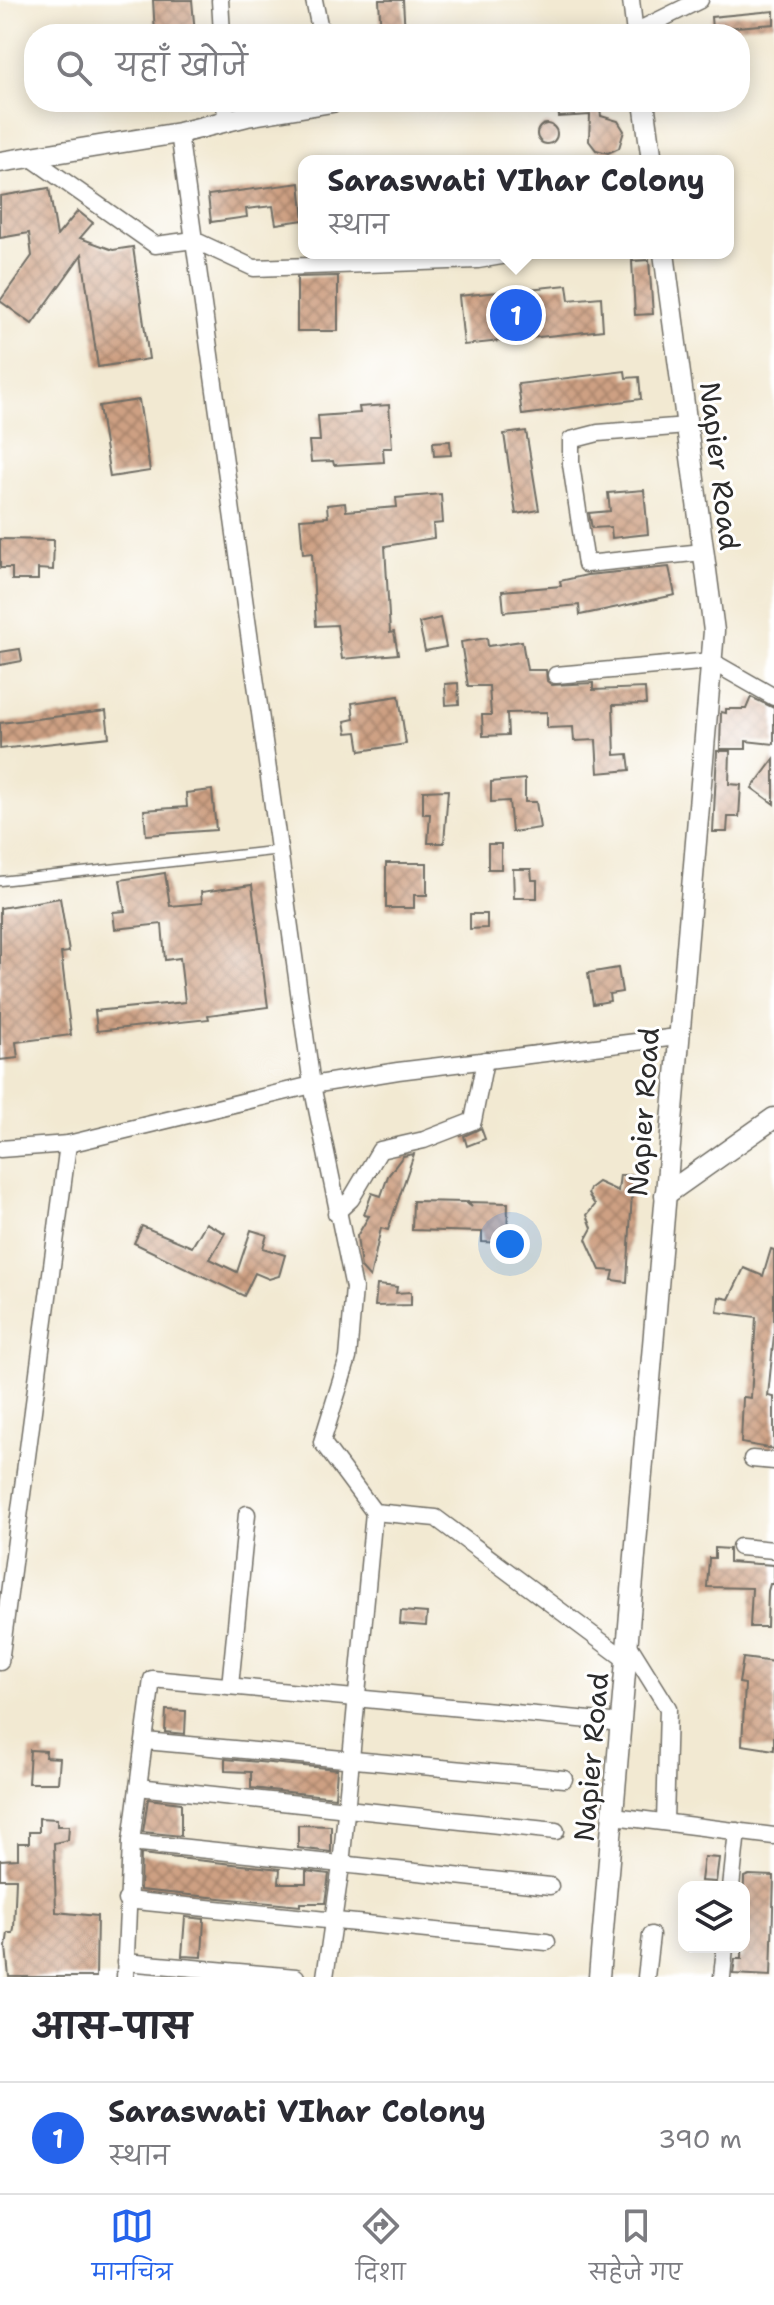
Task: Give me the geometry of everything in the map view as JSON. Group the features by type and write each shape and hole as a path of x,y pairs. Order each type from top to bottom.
{"street":[{"path":"220,0 221,24"},
{"path":"314,0 319,24"},
{"path":"631,0 634,24"},
{"path":"653,24 700,0"},
{"path":"0,162 179,133 226,112"},
{"path":"645,112 651,155"},
{"path":"179,133 312,1085 336,1213 354,1288 348,1358 322,1442 374,1512 341,1866 331,1918 325,1977"},
{"path":"30,157 155,245 194,240 254,268 484,259"},
{"name":"Napier Road","path":"599,1977 714,631 665,259"},
{"path":"687,426 598,433 571,440 571,464 586,564 703,552"},
{"path":"556,675 711,661 774,697"},
{"path":"0,1149 68,1144 312,1085 677,1037"},
{"path":"336,1213 351,1199 380,1150 424,1140 473,1121 485,1060"},
{"path":"665,1195 774,1118"},
{"path":"0,1662 68,1144"},
{"path":"752,1459 774,1461"},
{"path":"374,1512 436,1518 629,1654 668,1708 665,1822"},
{"path":"230,1686 247,1514"},
{"path":"740,1547 774,1550"},
{"path":"296,1977 181,1967 125,1969 131,1842 152,1679 622,1723"},
{"path":"145,1741 564,1779"},
{"path":"138,1787 556,1831"},
{"path":"614,1816 774,1836"},
{"path":"732,1881 737,1831"},
{"path":"131,1842 550,1886"},
{"path":"126,1900 331,1918 547,1942"},
{"path":"646,1977 651,1935"},
{"path":"722,1977 724,1953"},
{"path":"160,1977 181,1967"}],"lane":[{"path":"0,881 281,850"}],"building":[{"path":"153,0 192,0 194,24 154,24"},
{"path":"379,0 403,0 404,24 380,24"},
{"path":"774,11 774,24 712,24 711,17"},
{"path":"559,112 600,112 601,116 618,121 624,131 619,148 608,153 596,150 589,141 590,115 559,117"},
{"path":"547,124 554,127 557,134 554,141 547,144 540,141 537,134 540,127"},
{"path":"298,183 298,221 276,224 273,206 246,209 247,217 211,222 208,195"},
{"path":"49,188 57,236 78,211 93,223 80,238 113,250 133,247 149,359 98,367 82,254 32,324 0,301 32,256 29,233 0,238 0,196"},
{"path":"649,260 653,314 635,315 632,261"},
{"path":"338,276 338,331 297,331 297,277"},
{"path":"567,285 569,300 601,297 603,330 464,345 459,296"},
{"path":"625,371 626,378 639,377 641,399 522,415 518,384"},
{"path":"139,400 150,471 110,477 99,406"},
{"path":"389,405 392,448 383,448 384,462 334,465 333,461 311,462 309,441 320,441 318,416 360,413 359,407"},
{"path":"526,431 539,510 516,514 504,434"},
{"path":"450,441 451,455 434,456 433,442"},
{"path":"644,490 648,534 612,538 611,527 592,528 589,513 610,511 608,493"},
{"path":"441,494 443,523 433,524 434,538 385,546 390,633 394,632 398,654 342,659 337,625 316,626 312,553 303,554 300,519 328,517 327,505 345,503 346,511 397,507 396,498"},
{"path":"0,539 54,540 53,570 38,569 38,580 12,580 12,568 0,568"},
{"path":"669,567 675,595 580,615 579,605 504,612 502,591 561,586 560,581 587,575"},
{"path":"440,618 446,647 425,651 419,623"},
{"path":"487,638 488,646 522,641 527,670 546,670 547,681 552,685 593,683 593,690 645,688 646,704 613,705 615,755 628,754 630,770 598,773 596,740 574,741 573,727 547,728 547,712 507,713 508,735 483,736 482,715 491,715 489,686 468,686 461,642"},
{"path":"20,649 22,661 0,665 0,652"},
{"path":"458,683 459,704 446,705 445,684"},
{"path":"399,696 406,744 360,751 357,732 347,733 345,721 354,719 352,703"},
{"path":"751,697 774,708 774,744 746,741 746,749 720,749 721,712 746,709"},
{"path":"106,711 109,737 0,749 0,723"},
{"path":"717,751 730,751 729,784 741,785 739,817 728,817 727,832 713,832"},
{"path":"774,759 774,804 752,788"},
{"path":"525,779 525,802 536,802 540,828 512,832 509,801 491,802 491,782"},
{"path":"212,790 216,830 146,835 144,810 187,807 186,793"},
{"path":"448,790 444,843 428,843 430,814 423,814 423,791"},
{"path":"488,844 501,844 501,869 488,869"},
{"path":"386,863 427,863 427,895 414,895 414,908 386,908"},
{"path":"513,869 531,869 532,880 537,880 537,898 514,898"},
{"path":"165,873 170,906 202,903 201,892 252,885 268,1007 208,1015 209,1019 97,1031 95,1011 185,1002 180,958 165,960 162,924 115,929 113,912 125,911 120,880"},
{"path":"60,898 69,952 61,953 71,1035 16,1042 18,1058 0,1060 0,908"},
{"path":"470,914 487,914 487,928 470,929"},
{"path":"618,968 622,992 609,994 610,1001 593,1004 588,973"},
{"path":"481,1128 485,1139 467,1146 464,1136"},
{"path":"414,1154 388,1230 381,1228 370,1278 361,1268 357,1236 369,1216 364,1215 372,1193 381,1196 388,1176 403,1156"},
{"path":"620,1175 633,1175 627,1282 612,1280 614,1271 600,1270 586,1239 592,1228 587,1215 595,1205 588,1194 590,1188 598,1182 618,1191"},
{"path":"413,1201 465,1202 472,1207 468,1202 508,1203 507,1243 482,1242 482,1232 412,1230"},
{"path":"206,1223 225,1233 210,1259 237,1272 251,1230 267,1235 263,1248 285,1255 279,1276 269,1279 255,1273 244,1296 134,1243 142,1226 192,1247"},
{"path":"771,1249 774,1250 774,1335 768,1396 774,1397 774,1449 741,1443 743,1397 751,1398 756,1317 717,1312 719,1297 729,1299 744,1268 763,1276"},
{"path":"377,1285 397,1287 396,1293 411,1292 411,1305 375,1306"},
{"path":"715,1548 729,1549 729,1562 774,1565 774,1584 770,1584 768,1591 767,1627 750,1627 752,1588 707,1587 709,1558 715,1558"},
{"path":"401,1611 427,1613 426,1626 400,1624"},
{"path":"743,1658 774,1662 774,1750 742,1745 745,1684 739,1683"},
{"path":"166,1710 186,1711 185,1734 165,1732"},
{"path":"30,1750 46,1751 45,1757 60,1758 58,1783 28,1783"},
{"path":"225,1759 337,1769 335,1797 251,1788 251,1772 225,1771"},
{"path":"148,1799 181,1803 181,1836 143,1832"},
{"path":"39,1818 57,1819 57,1826 69,1826 68,1840 54,1843 56,1912 97,1916 96,1977 9,1977 6,1947 8,1933 13,1933 14,1929 16,1879 0,1879 0,1860 18,1859 18,1843 29,1843 29,1832 39,1832"},
{"path":"298,1825 331,1826 331,1852 298,1848"},
{"path":"141,1854 280,1869 279,1883 306,1883 306,1871 329,1874 325,1903 300,1903 300,1906 140,1890"},
{"path":"704,1857 719,1858 716,1881 701,1881"},
{"path":"774,1876 771,1976 733,1974 735,1959 742,1959 742,1953 750,1953 750,1881 744,1881 744,1877"},
{"path":"185,1917 204,1919 202,1957 182,1956"}],"place":[{"name":"Saraswati VIhar Colony","path":"516,315"}]}
